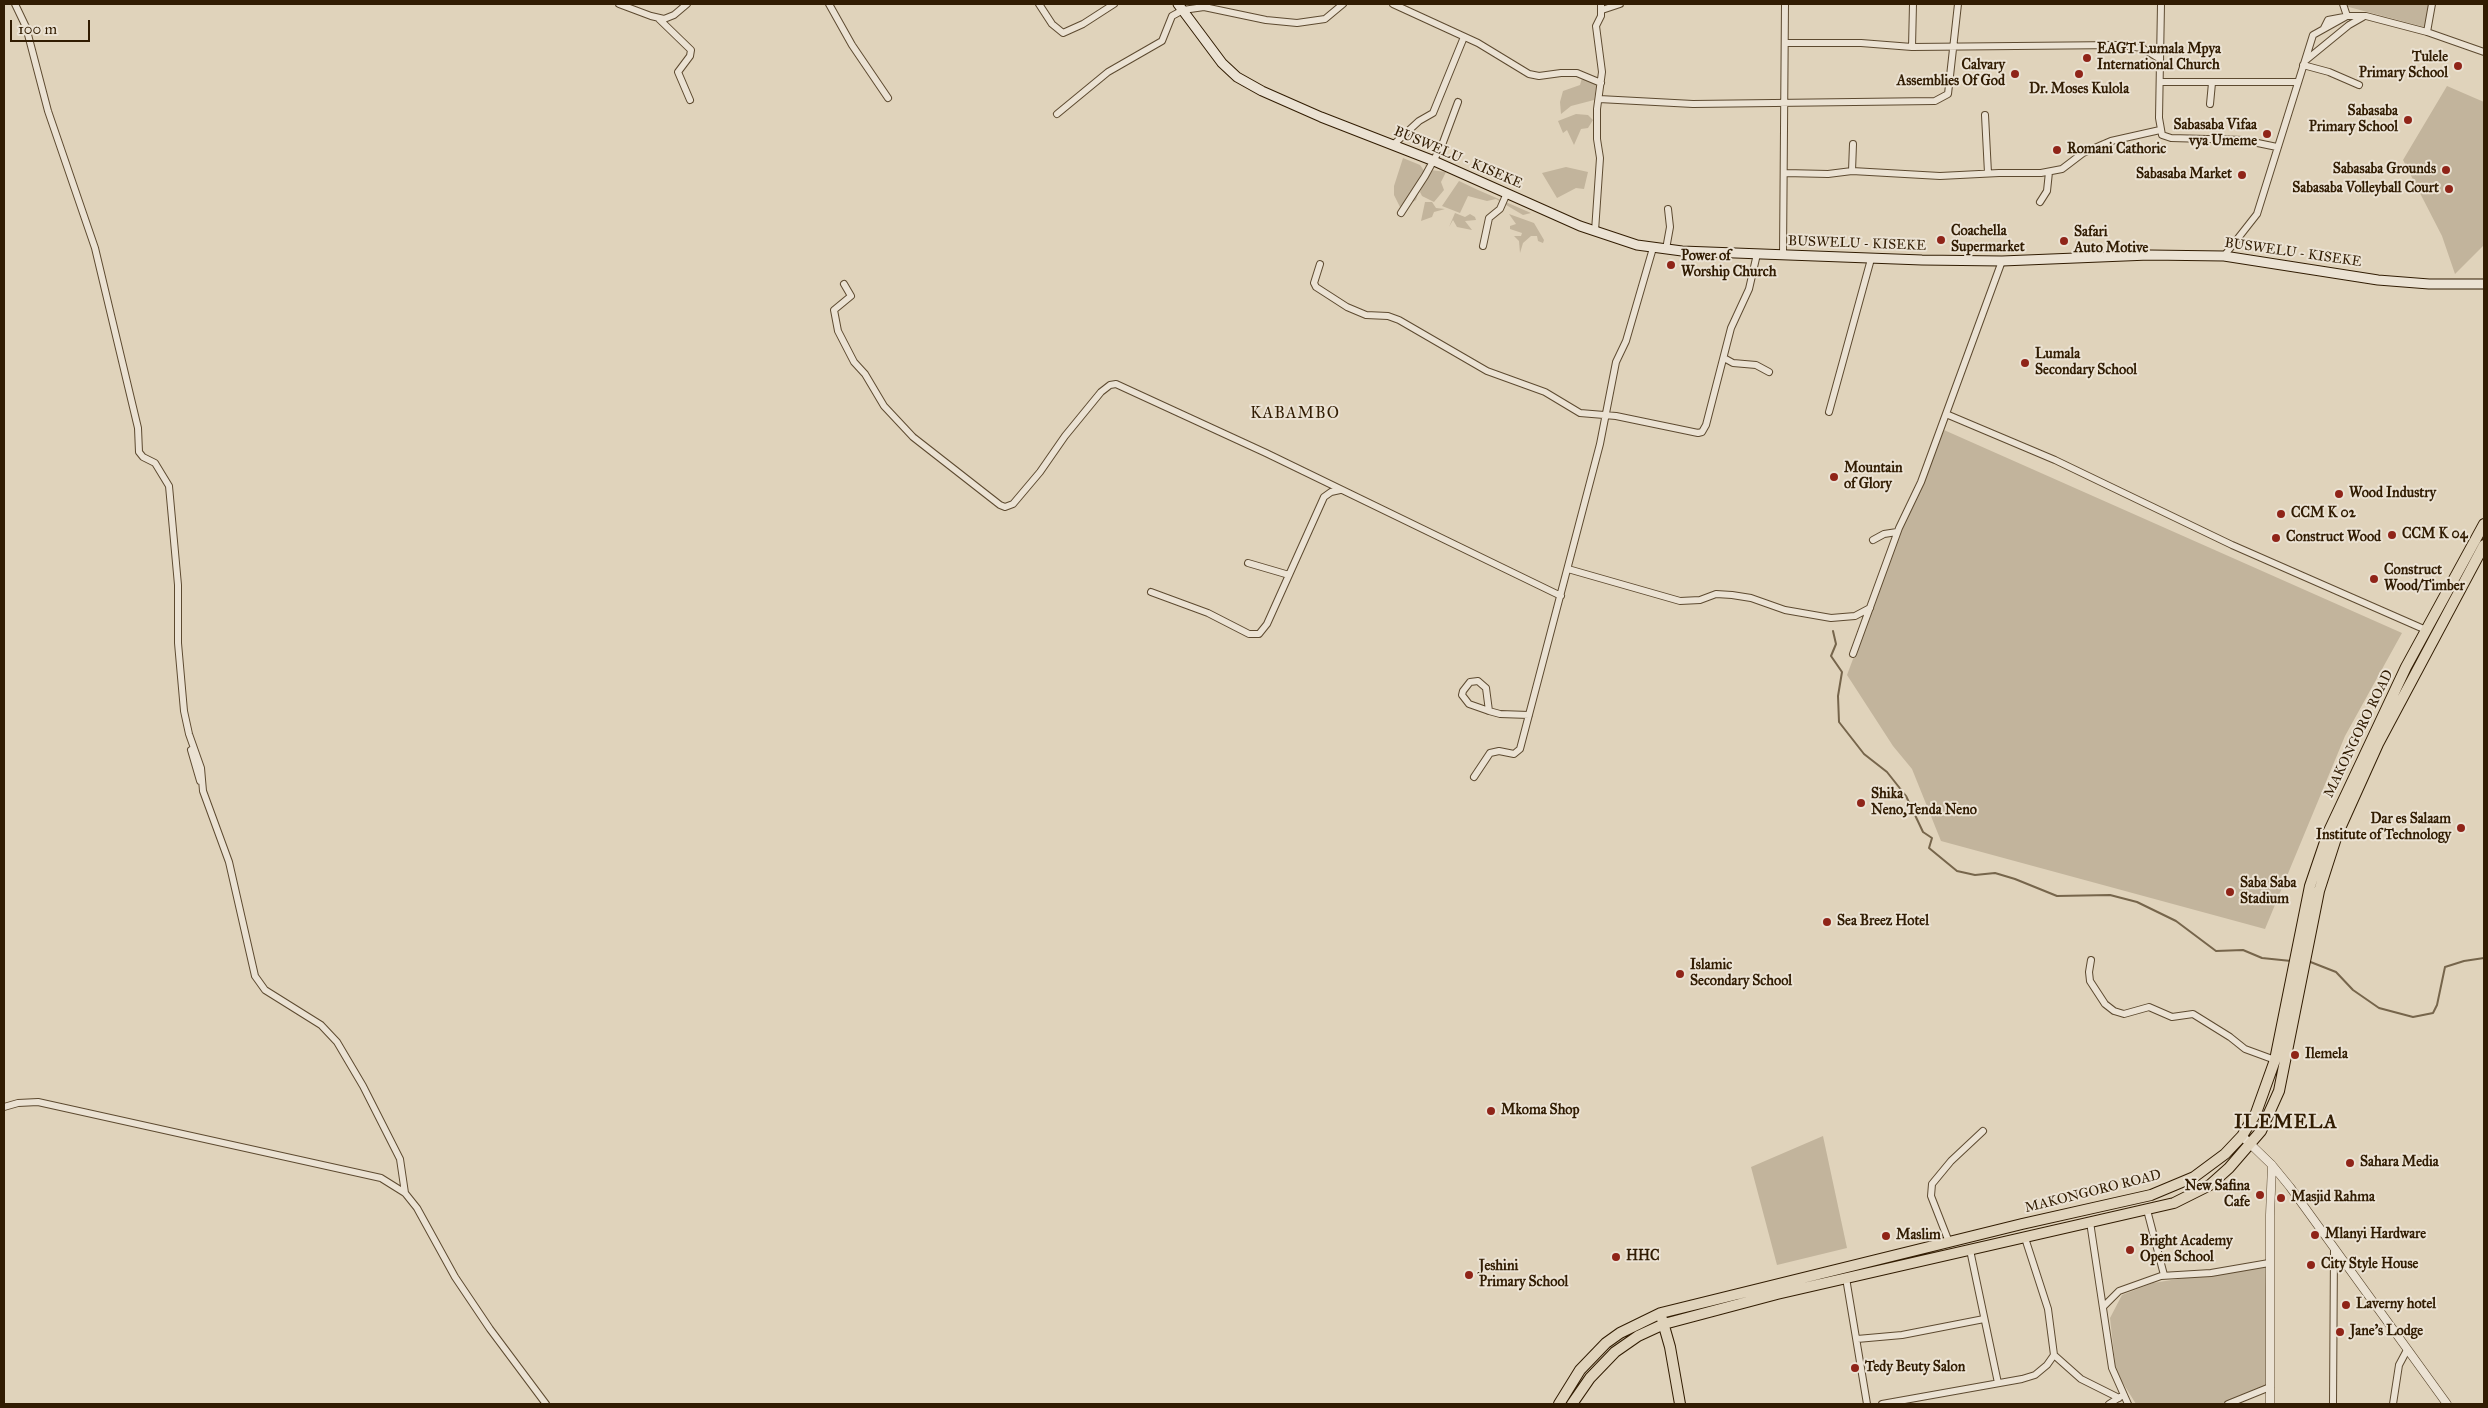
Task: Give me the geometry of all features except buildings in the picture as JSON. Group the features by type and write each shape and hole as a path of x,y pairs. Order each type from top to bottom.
{"main road":[{"name":"BUSWELU - KISEKE","path":"1180,7 1222,63 1244,81 1290,104 1434,161 1595,232 1625,242 1652,248 1871,259 2002,261 2149,255 2224,256 2387,280 2484,284"},
{"name":"MAKONGORO ROAD","path":"1572,1404 1590,1378 1616,1352 1638,1336 1664,1324 1769,1296 2174,1203 2210,1185 2230,1168 2252,1144 2268,1118 2279,1091 2310,886 2328,833 2382,715 2484,524"},
{"name":"MAKONGORO ROAD","path":"2303,939 2328,860 2360,783 2414,674 2484,545"},
{"name":"MAKONGORO ROAD","path":"1559,1404 1580,1370 1606,1343 1620,1333 1661,1313 1949,1242 2151,1196 2179,1185 2205,1171 2242,1136 2256,1113 2275,1060 2297,971"},
{"path":"1661,1313 1680,1404"}],"street":[{"path":"15,4 26,27 48,111 95,248 138,428 139,452 143,457 155,463 169,486 178,585 178,643 184,711 189,734 201,768 202,784 229,862 255,976 265,990 321,1025 336,1042 363,1086 400,1159 405,1193"},
{"path":"619,4 659,19 691,50 690,56 678,72 690,100"},
{"path":"659,19 674,15 688,4"},
{"path":"829,4 852,46 888,98"},
{"path":"1039,4 1052,24 1063,32 1083,24 1114,4"},
{"path":"1057,114 1108,72 1162,41 1172,16 1180,7 1204,7 1266,20 1297,23 1325,19 1343,4"},
{"path":"1393,4 1499,55 1529,74 1539,76 1561,73 1577,74 1601,83"},
{"path":"1595,232 1600,168 1597,131 1601,83 1601,54 1596,26 1601,7 1620,4"},
{"path":"1784,255 1785,4"},
{"path":"1912,47 1913,4"},
{"path":"1599,99 1693,104 1784,102 1907,103 1941,100 1948,94 1958,4"},
{"path":"2161,4 2160,130 2164,136 2171,138 2243,140 2277,147"},
{"path":"2343,4 2346,16"},
{"path":"2427,32 2432,4"},
{"path":"2224,256 2257,214 2310,40 2324,28 2346,16 2366,16 2427,32 2484,52"},
{"path":"2304,63 2348,25 2366,16"},
{"path":"1393,145 1419,121 1433,113 1464,37"},
{"path":"1785,43 1852,43 1912,47 2133,46 2149,51 2160,59"},
{"path":"2304,63 2359,85"},
{"path":"2160,82 2298,82"},
{"path":"2210,104 2212,82"},
{"path":"1401,213 1444,142 1458,102"},
{"path":"1985,114 1988,173"},
{"path":"1785,173 1824,174 1852,171 1940,176 2048,172 2062,168 2082,153 2111,141 2160,130"},
{"path":"1852,171 1853,144"},
{"path":"2040,202 2047,191 2048,172"},
{"path":"1483,246 1489,218 1500,209 1507,193"},
{"path":"1666,249 1670,227 1668,209"},
{"path":"1474,777 1490,754 1499,751 1514,754 1518,752 1561,596 1607,415 1616,362 1626,341 1652,248"},
{"path":"1320,264 1314,286 1347,307 1366,315 1388,316 1399,320 1487,371 1545,392 1580,413 1607,415 1702,432 1708,420 1734,319 1752,281 1757,254"},
{"path":"1829,412 1871,259"},
{"path":"1853,654 1897,532 1921,482 2002,261"},
{"path":"844,284 851,296 834,310 838,331 850,354 884,406 912,437 1000,505 1009,506 1013,504 1101,392 1110,385 1116,384 1266,453 1561,596"},
{"path":"1724,358 1734,362 1756,364 1769,372"},
{"path":"1946,414 2055,460 2232,545 2426,630"},
{"path":"1151,592 1192,606 1256,635 1267,624 1324,497 1331,492 1340,490"},
{"path":"1873,540 1884,534 1897,532"},
{"path":"1248,563 1289,575"},
{"path":"1568,569 1680,601 1700,600 1716,594 1732,595 1750,598 1785,610 1831,618 1855,616 1870,608"},
{"path":"1489,711 1486,688 1478,681 1470,682 1463,691 1464,700 1489,711 1508,715 1528,714"},
{"path":"2091,960 2090,981 2105,1004 2114,1011 2124,1014 2149,1007 2172,1017 2192,1014 2230,1037 2245,1049 2275,1060"},
{"path":"4,1108 18,1103 38,1102 298,1161 343,1168 382,1178 405,1193 426,1222 455,1277 490,1329 546,1404"},
{"path":"1949,1242 1931,1196 1932,1184 1951,1161 1983,1131"},
{"path":"2242,1136 2272,1165 2446,1404"},
{"path":"2270,1404 2269,1263 2272,1165"},
{"path":"2147,1210 2164,1275"},
{"path":"2090,1222 2112,1368 2121,1397"},
{"path":"1882,1404 2036,1375 2047,1365 2054,1355 2048,1308 2025,1238"},
{"path":"2333,1404 2334,1249"},
{"path":"1970,1250 1998,1383"},
{"path":"2104,1306 2119,1291 2164,1275 2211,1273 2269,1263"},
{"path":"1846,1278 1867,1404"},
{"path":"1857,1339 1902,1335 1984,1320"},
{"path":"2393,1404 2399,1365 2407,1350"},
{"path":"2054,1355 2089,1384 2121,1397 2128,1404"},
{"path":"2228,1404 2270,1387"},
{"path":"2108,1404 2121,1397"}],"shaded area":[{"path":"2345,4 2434,4 2428,28 2345,6"},
{"path":"1582,78 1597,82 1594,100 1571,106 1561,114 1560,102 1563,91 1580,85"},
{"name":"Sabasaba Grounds","path":"2447,86 2484,102 2484,245 2455,274 2442,236 2403,160"},
{"path":"1576,114 1588,115 1593,120 1588,128 1581,129 1574,145 1567,130 1563,133 1558,121"},
{"path":"1403,158 1420,165 1425,172 1416,200 1401,209 1394,195 1394,186"},
{"path":"1425,164 1431,170 1446,172 1441,182 1444,190 1434,202 1422,196 1420,192 1428,172"},
{"path":"1566,167 1588,172 1584,189 1576,188 1557,198 1542,173"},
{"path":"1459,181 1531,213 1523,215 1496,199 1487,201 1468,196 1460,213 1442,206"},
{"path":"1425,202 1432,202 1436,208 1445,209 1434,212 1432,217 1421,221"},
{"path":"1455,213 1465,217 1470,214 1475,217 1476,220 1465,221 1472,230 1457,227 1453,220 1449,227"},
{"path":"1509,214 1534,223 1544,240 1543,243 1538,241 1537,236 1531,236 1523,243 1520,253 1519,241 1514,236 1521,236 1522,233 1510,229 1510,226 1516,224"},
{"path":"1944,430 2402,633 2345,736 2265,929 1941,841 1912,769 1893,746 1847,675 1901,531"},
{"path":"1823,1136 1847,1248 1777,1265 1751,1167"},
{"path":"2265,1265 2270,1390 2227,1404 2136,1404 2116,1372 2110,1318 2122,1295 2153,1283"}],"waterway":[{"path":"1833,631 1836,644 1831,656 1842,672 1838,696 1839,722 1864,754 1887,772 1906,796 1923,832 1932,838 1929,848 1957,871 1975,875 1995,873 2057,896 2110,895 2137,902 2176,921 2216,951 2243,950 2262,958 2291,961"},
{"path":"2308,961 2336,972 2353,990 2379,1008 2413,1017 2433,1013 2437,1005 2445,967 2464,961 2484,958"}],"place":[{"name":"EAGT Lumala Mpya International Church","path":"2087,58"},
{"name":"Tulele Primary School","path":"2458,66"},
{"name":"Calvary Assemblies Of God","path":"2015,74"},
{"name":"Dr. Moses Kulola","path":"2079,74"},
{"name":"Sabasaba Primary School","path":"2408,120"},
{"name":"Sabasaba Vifaa vya Umeme","path":"2267,134"},
{"name":"Romani Cathoric","path":"2057,150"},
{"name":"Sabasaba Grounds","path":"2446,170"},
{"name":"Sabasaba Market","path":"2242,175"},
{"name":"Sabasaba Volleyball Court","path":"2449,189"},
{"name":"Coachella Supermarket","path":"1941,240"},
{"name":"Safari Auto Motive","path":"2064,241"},
{"name":"Power of Worship Church","path":"1671,265"},
{"name":"Lumala Secondary School","path":"2025,363"},
{"name":"Mountain of Glory","path":"1834,477"},
{"name":"Wood Industry","path":"2339,494"},
{"name":"CCM K 02","path":"2281,514"},
{"name":"CCM K 04","path":"2392,535"},
{"name":"Construct Wood","path":"2276,538"},
{"name":"Construct Wood/Timber","path":"2374,579"},
{"name":"Shika Neno,Tenda Neno","path":"1861,803"},
{"name":"Dar es Salaam Institute of Technology","path":"2461,828"},
{"name":"Saba Saba Stadium","path":"2230,892"},
{"name":"Sea Breez Hotel","path":"1827,922"},
{"name":"Islamic Secondary School","path":"1680,974"},
{"name":"Ilemela","path":"2295,1055"},
{"name":"Mkoma Shop","path":"1491,1111"},
{"name":"Sahara Media","path":"2350,1163"},
{"name":"New Safina Cafe","path":"2260,1195"},
{"name":"Masjid Rahma","path":"2281,1198"},
{"name":"Mlanyi Hardware","path":"2315,1235"},
{"name":"Maslim","path":"1886,1236"},
{"name":"Bright Academy Open School","path":"2130,1250"},
{"name":"HHC","path":"1616,1257"},
{"name":"City Style House","path":"2311,1265"},
{"name":"Jeshini Primary School","path":"1469,1275"},
{"name":"Laverny hotel","path":"2346,1305"},
{"name":"Jane's Lodge","path":"2340,1332"},
{"name":"Tedy Beuty Salon","path":"1855,1368"}],"district":[{"name":"KABAMBO","path":"1295,414"},
{"name":"ILEMELA","path":"2286,1123"}]}
